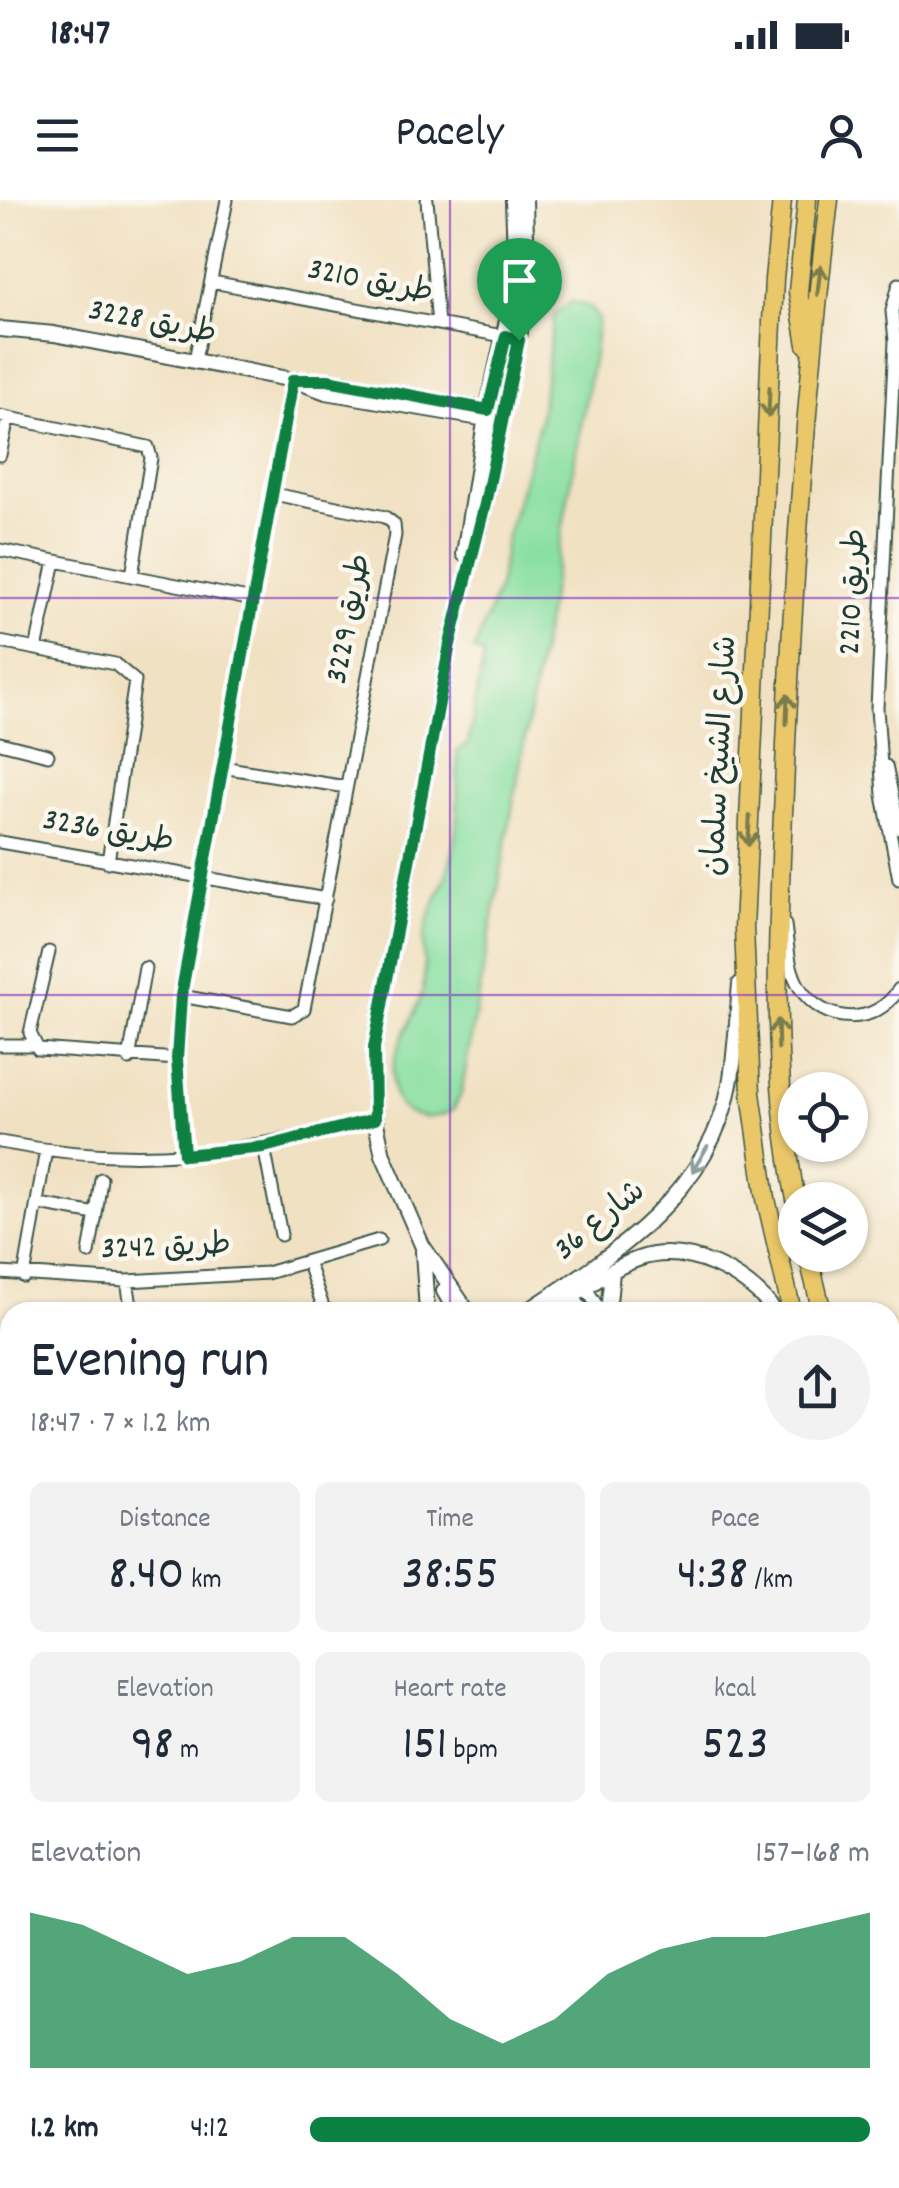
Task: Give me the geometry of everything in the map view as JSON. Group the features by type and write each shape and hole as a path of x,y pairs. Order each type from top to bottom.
{"main road":[{"path":"806,200 798,304 810,355"},
{"name":"شارع الشيخ سلمان","path":"794,1182 779,1065 780,884 790,633 810,355 829,200"},
{"name":"شارع الشيخ سلمان","path":"780,204 744,928 752,1093 766,1199 790,1302"},
{"path":"812,1272 820,1302"}],"street":[{"path":"195,360 227,200"},
{"path":"427,200 438,324"},
{"path":"451,1302 383,1155 375,1119 374,1048 462,588 504,406 516,280 513,200"},
{"path":"462,588 468,516 489,417 528,278 526,200"},
{"name":"طريق 3210","path":"212,282 512,338"},
{"name":"طريق 2210","path":"899,284 892,310 897,336 894,482 878,728 883,796 899,879"},
{"name":"طريق 3228","path":"0,330 54,334 293,380 328,380 489,417"},
{"path":"184,1155 177,1059 181,996 293,380"},
{"path":"489,417 504,406"},
{"path":"0,455 4,417 148,447 151,458 132,576"},
{"path":"489,417 494,458"},
{"name":"طريق 3229","path":"181,996 299,1015 326,899 396,528 385,517 274,494"},
{"path":"0,550 253,600"},
{"path":"36,650 55,561"},
{"path":"0,642 116,664 135,681 108,862"},
{"name":"طريق 2210","path":"878,728 899,828"},
{"path":"0,743 48,755"},
{"path":"222,767 346,788"},
{"name":"طريق 3236","path":"0,842 326,899"},
{"path":"780,884 790,966 806,997 835,1016 866,1016 880,1010 899,989"},
{"name":"شارع 36","path":"562,1302 661,1213 702,1157 720,1121 732,1068 744,928"},
{"path":"33,1045 30,1033 49,952"},
{"path":"130,1059 146,968"},
{"path":"880,1010 899,1011"},
{"path":"0,1045 33,1045 44,1050 130,1059 177,1059"},
{"path":"0,1142 46,1150 184,1155 264,1147 375,1119"},
{"path":"264,1147 281,1235"},
{"path":"24,1277 46,1150"},
{"path":"90,1254 102,1179"},
{"path":"39,1204 96,1214"},
{"name":"طريق 3242","path":"0,1272 24,1277 127,1281 267,1274 380,1240"},
{"path":"422,1245 426,1302"},
{"name":"شارع 36","path":"546,1302 649,1256 692,1259 744,1280 765,1302"},
{"path":"308,1264 321,1302"},
{"path":"437,1271 460,1302"},
{"path":"607,1302 612,1272"},
{"path":"127,1281 130,1302"},
{"path":"576,1287 581,1302"},
{"path":"576,1287 593,1302"}],"green space":[{"path":"571,302 588,306 598,318 594,353 461,1094 453,1110 435,1117 416,1116 396,1099 394,1062 422,993 425,931 453,852 457,750 468,744 484,656 474,650 499,587 506,540 539,424 554,315"}],"route":[{"path":"506,336 519,340 485,504 450,644 374,1048 375,1119 264,1147 184,1155 177,1059 181,996 293,380 328,380 488,410 506,336"}]}
